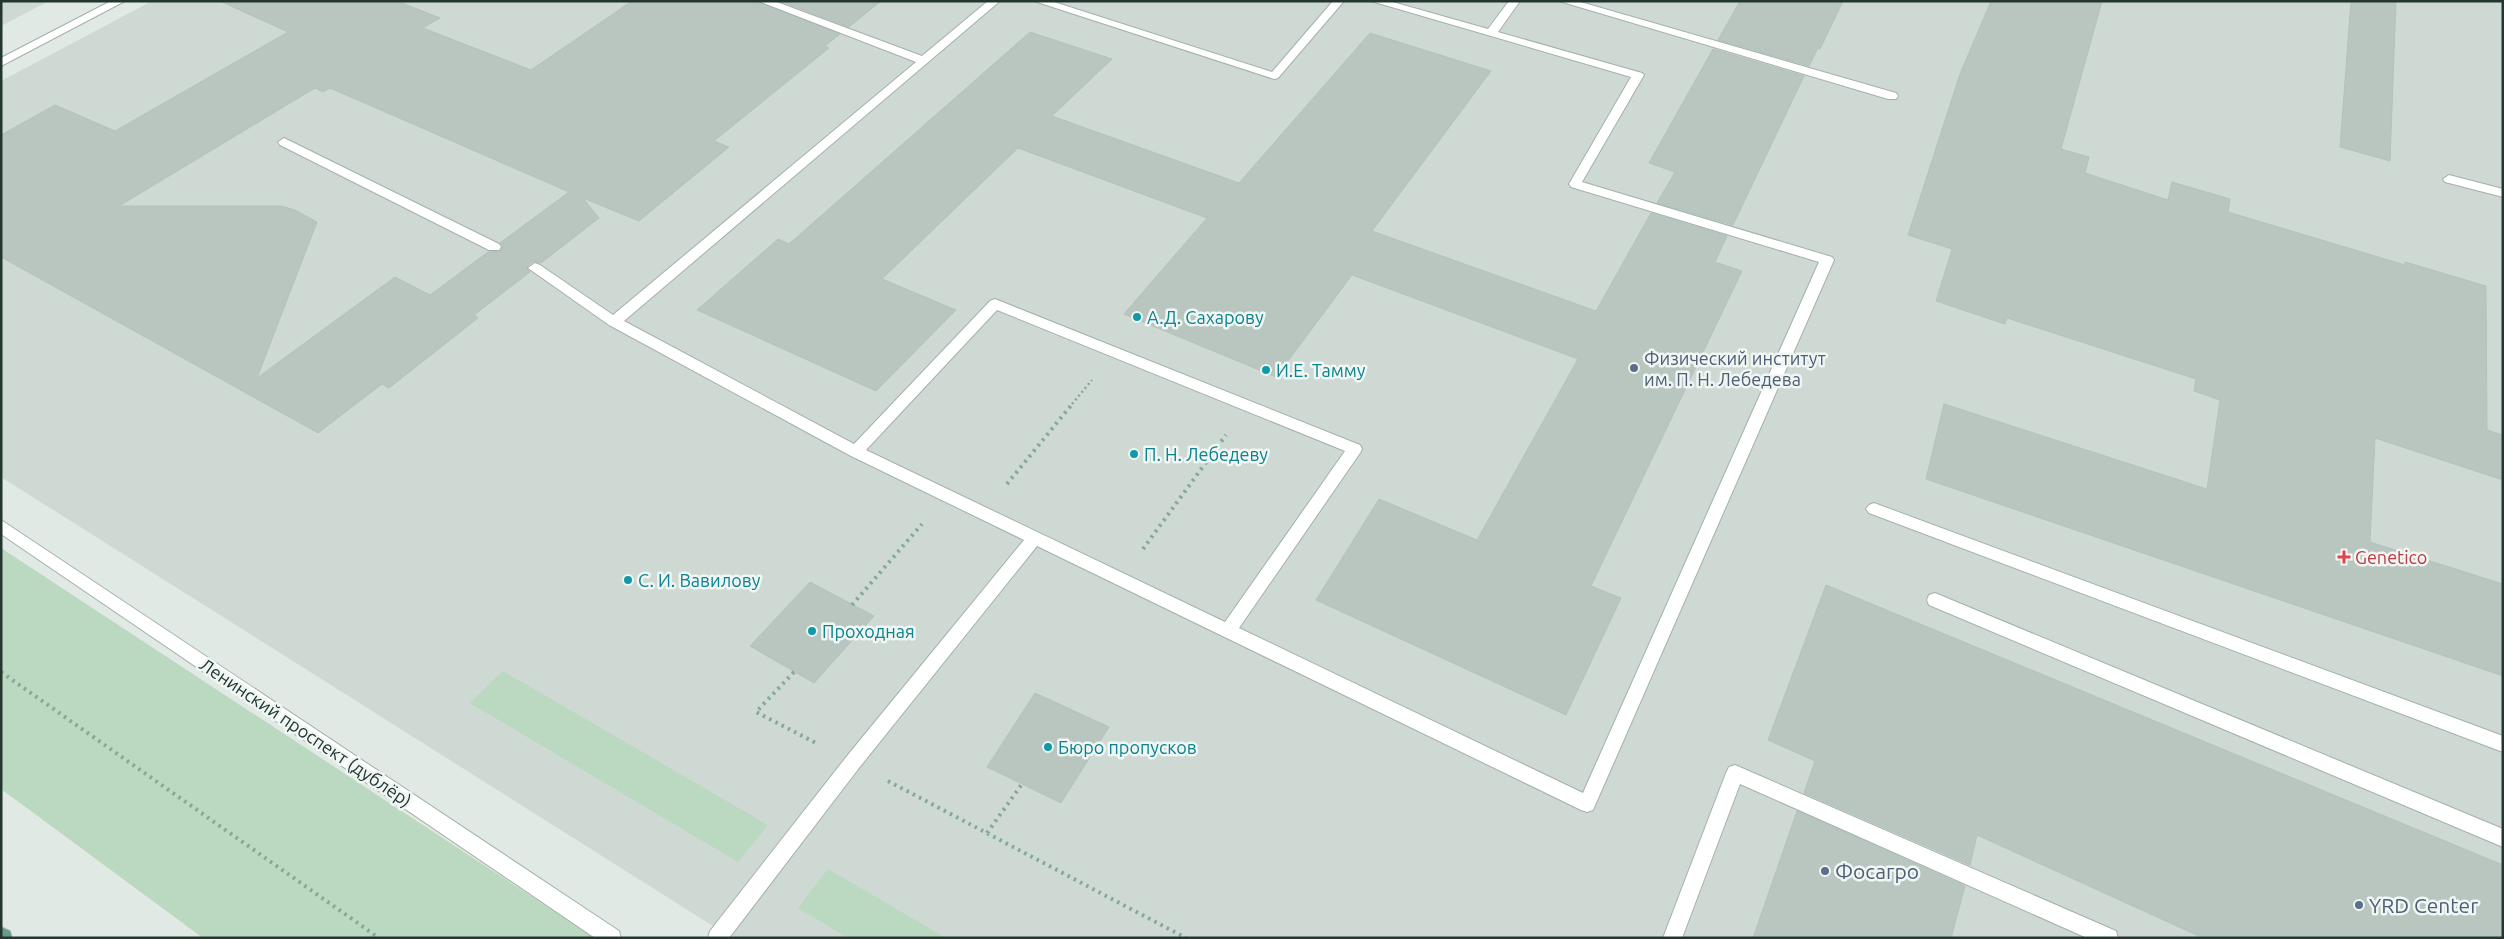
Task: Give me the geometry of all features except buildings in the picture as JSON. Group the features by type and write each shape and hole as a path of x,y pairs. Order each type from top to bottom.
{"street":[{"path":"1,64 120,1"},
{"path":"763,1 924,61"},
{"path":"614,322 995,1"},
{"path":"1039,1 1274,76 1339,1"},
{"path":"535,268 614,322 856,452 1587,804 1827,260 1575,184 1638,75 1376,1"},
{"path":"1491,33 1515,1"},
{"path":"1564,1 1892,96"},
{"path":"284,142 494,248"},
{"path":"2449,179 2503,193"},
{"path":"856,452 995,304 1355,449 1227,632"},
{"path":"1874,509 2503,744"},
{"name":"Ленинский проспект (дублёр)","path":"1,526 612,938"},
{"path":"717,938 853,762 1034,539"},
{"path":"1935,600 2503,838"},
{"path":"1672,938 1735,773 2109,938"}],"path":[{"path":"983,514 1115,352"},
{"path":"1121,580 1247,405"},
{"path":"852,605 946,496"},
{"path":"1,672 379,938"},
{"path":"794,672 756,712 1186,938"},
{"path":"986,833 1022,784"}],"shaded area":[{"path":"1,1 49,1 1,26"},
{"path":"152,1 2503,1 2503,938 732,938 1,477 1,81"}],"green space":[{"path":"1,548 595,938 203,938 1,789"},
{"path":"503,671 768,825 738,862 470,703"},
{"path":"828,869 946,938 848,938 798,908"}],"place":[{"name":"А.Д. Сахарову","path":"1137,317"},
{"name":"Физический институт им. П. Н. Лебедева","path":"1634,368"},
{"name":"И.Е. Тамму","path":"1266,370"},
{"name":"П. Н. Лебедеву","path":"1134,454"},
{"name":"Genetico","path":"2344,557"},
{"name":"С. И. Вавилову","path":"628,580"},
{"name":"Проходная","path":"812,631"},
{"name":"Бюро пропусков","path":"1048,747"},
{"name":"Фосагро","path":"1825,871"},
{"name":"YRD Center","path":"2359,905"}]}
